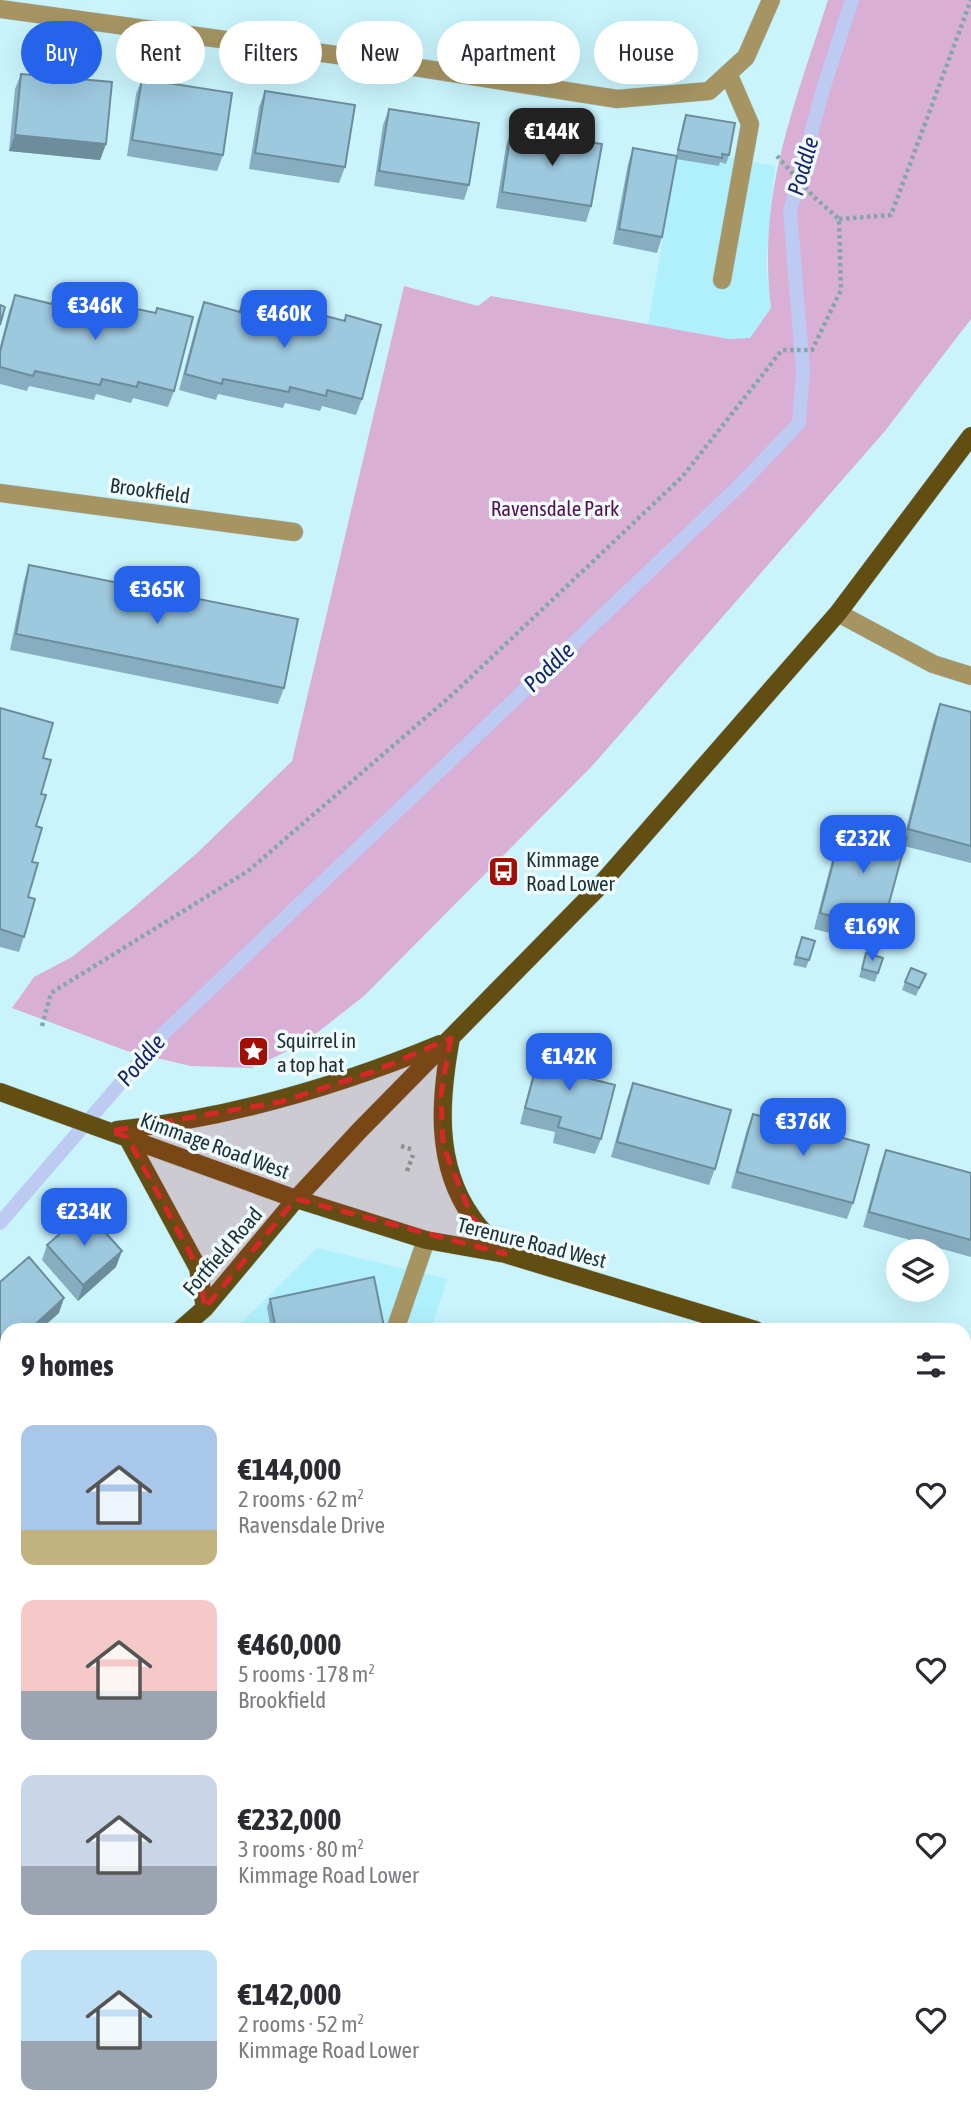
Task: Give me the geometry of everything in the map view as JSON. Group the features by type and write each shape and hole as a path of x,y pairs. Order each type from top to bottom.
{"main road":[{"path":"296,1199 596,890 838,613 971,436"},
{"path":"205,1308 198,1268 119,1134 280,1102 375,1071 449,1039"},
{"path":"449,1039 441,1094 443,1145 455,1185 472,1217 505,1254"},
{"name":"Kimmage Road West","path":"0,1093 296,1199"},
{"name":"Terenure Road West","path":"296,1199 426,1240 505,1254 733,1323"},
{"name":"Fortfield Road","path":"188,1323 205,1308 296,1199"}],"street":[{"path":"0,9 344,55 617,99 709,91 746,57 771,0"},
{"path":"722,281 750,124 728,73"},
{"name":"Brookfield","path":"0,493 294,532"},
{"path":"838,613 933,664 971,676"},
{"path":"397,1323 426,1240"}],"path":[{"path":"781,161 814,197 839,219 891,215 971,0"},
{"path":"41,1026 51,993 248,872 453,694 683,476 782,350 811,350 841,290 839,219"},
{"path":"401,1146 414,1150"}],"highlighted area":[{"path":"451,1038 441,1094 443,1145 472,1217 505,1254 296,1199 205,1308 198,1268 127,1137 110,1131 280,1102 375,1071"}],"shaded area":[{"path":"683,120 732,131 728,157 775,166 766,265 771,308 750,339 729,339 648,325"},
{"path":"317,1248 447,1279 433,1323 241,1323"}],"green space":[{"name":"Ravensdale Park","path":"828,0 971,0 971,319 885,431 593,765 364,996 304,1043 252,1068 191,1066 127,1051 12,1008 34,977 72,957 127,913 196,854 292,761 404,286 478,306 491,296 729,339 750,338 771,308 769,226 774,188 791,114"}],"building":[{"path":"21,74 21,84 112,82 106,144 15,135"},
{"path":"141,84 174,84 232,93 223,155 132,140"},
{"path":"265,91 355,105 345,167 255,153"},
{"path":"389,109 479,123 469,185 379,171"},
{"path":"686,115 735,123 729,155 722,154 722,158 678,150"},
{"path":"511,130 602,144 591,206 502,192"},
{"path":"633,148 677,156 662,237 619,229"},
{"path":"15,295 52,304 54,296 88,305 89,299 156,313 157,308 193,317 174,391 138,382 137,387 102,379 100,385 35,371 33,376 0,367 0,352"},
{"path":"204,302 240,312 242,304 276,312 278,307 309,315 310,312 345,321 346,315 381,325 362,399 327,390 326,396 290,387 289,392 223,379 222,384 185,374"},
{"path":"0,305 5,307 0,325"},
{"path":"29,565 298,619 284,688 16,634"},
{"path":"940,704 971,712 971,846 908,829"},
{"path":"0,708 53,723 43,758 51,760 41,794 46,795 36,826 42,828 32,862 38,863 28,897 35,899 24,937 0,929"},
{"path":"844,821 907,837 882,929 820,913"},
{"path":"802,937 815,941 809,960 796,957"},
{"path":"866,953 883,958 878,973 862,969"},
{"path":"911,968 926,974 919,988 905,982"},
{"path":"543,1042 574,1050 568,1073 615,1085 601,1139 558,1127 561,1117 525,1108"},
{"path":"633,1083 731,1110 715,1169 617,1142"},
{"path":"753,1114 869,1145 853,1203 737,1172"},
{"path":"886,1150 971,1173 971,1240 869,1212"},
{"path":"86,1211 122,1251 83,1285 47,1245"},
{"path":"29,1257 64,1298 37,1323 0,1323 0,1282"},
{"path":"374,1277 383,1323 275,1323 270,1299"}],"waterway":[{"name":"Poddle","path":"0,1223 162,1035 740,485 799,423 803,370 790,211 823,89 852,0"}],"place":[{"name":"Kimmage Road Lower","path":"503,871"},
{"name":"Squirrel in a top hat","path":"254,1052"}]}
